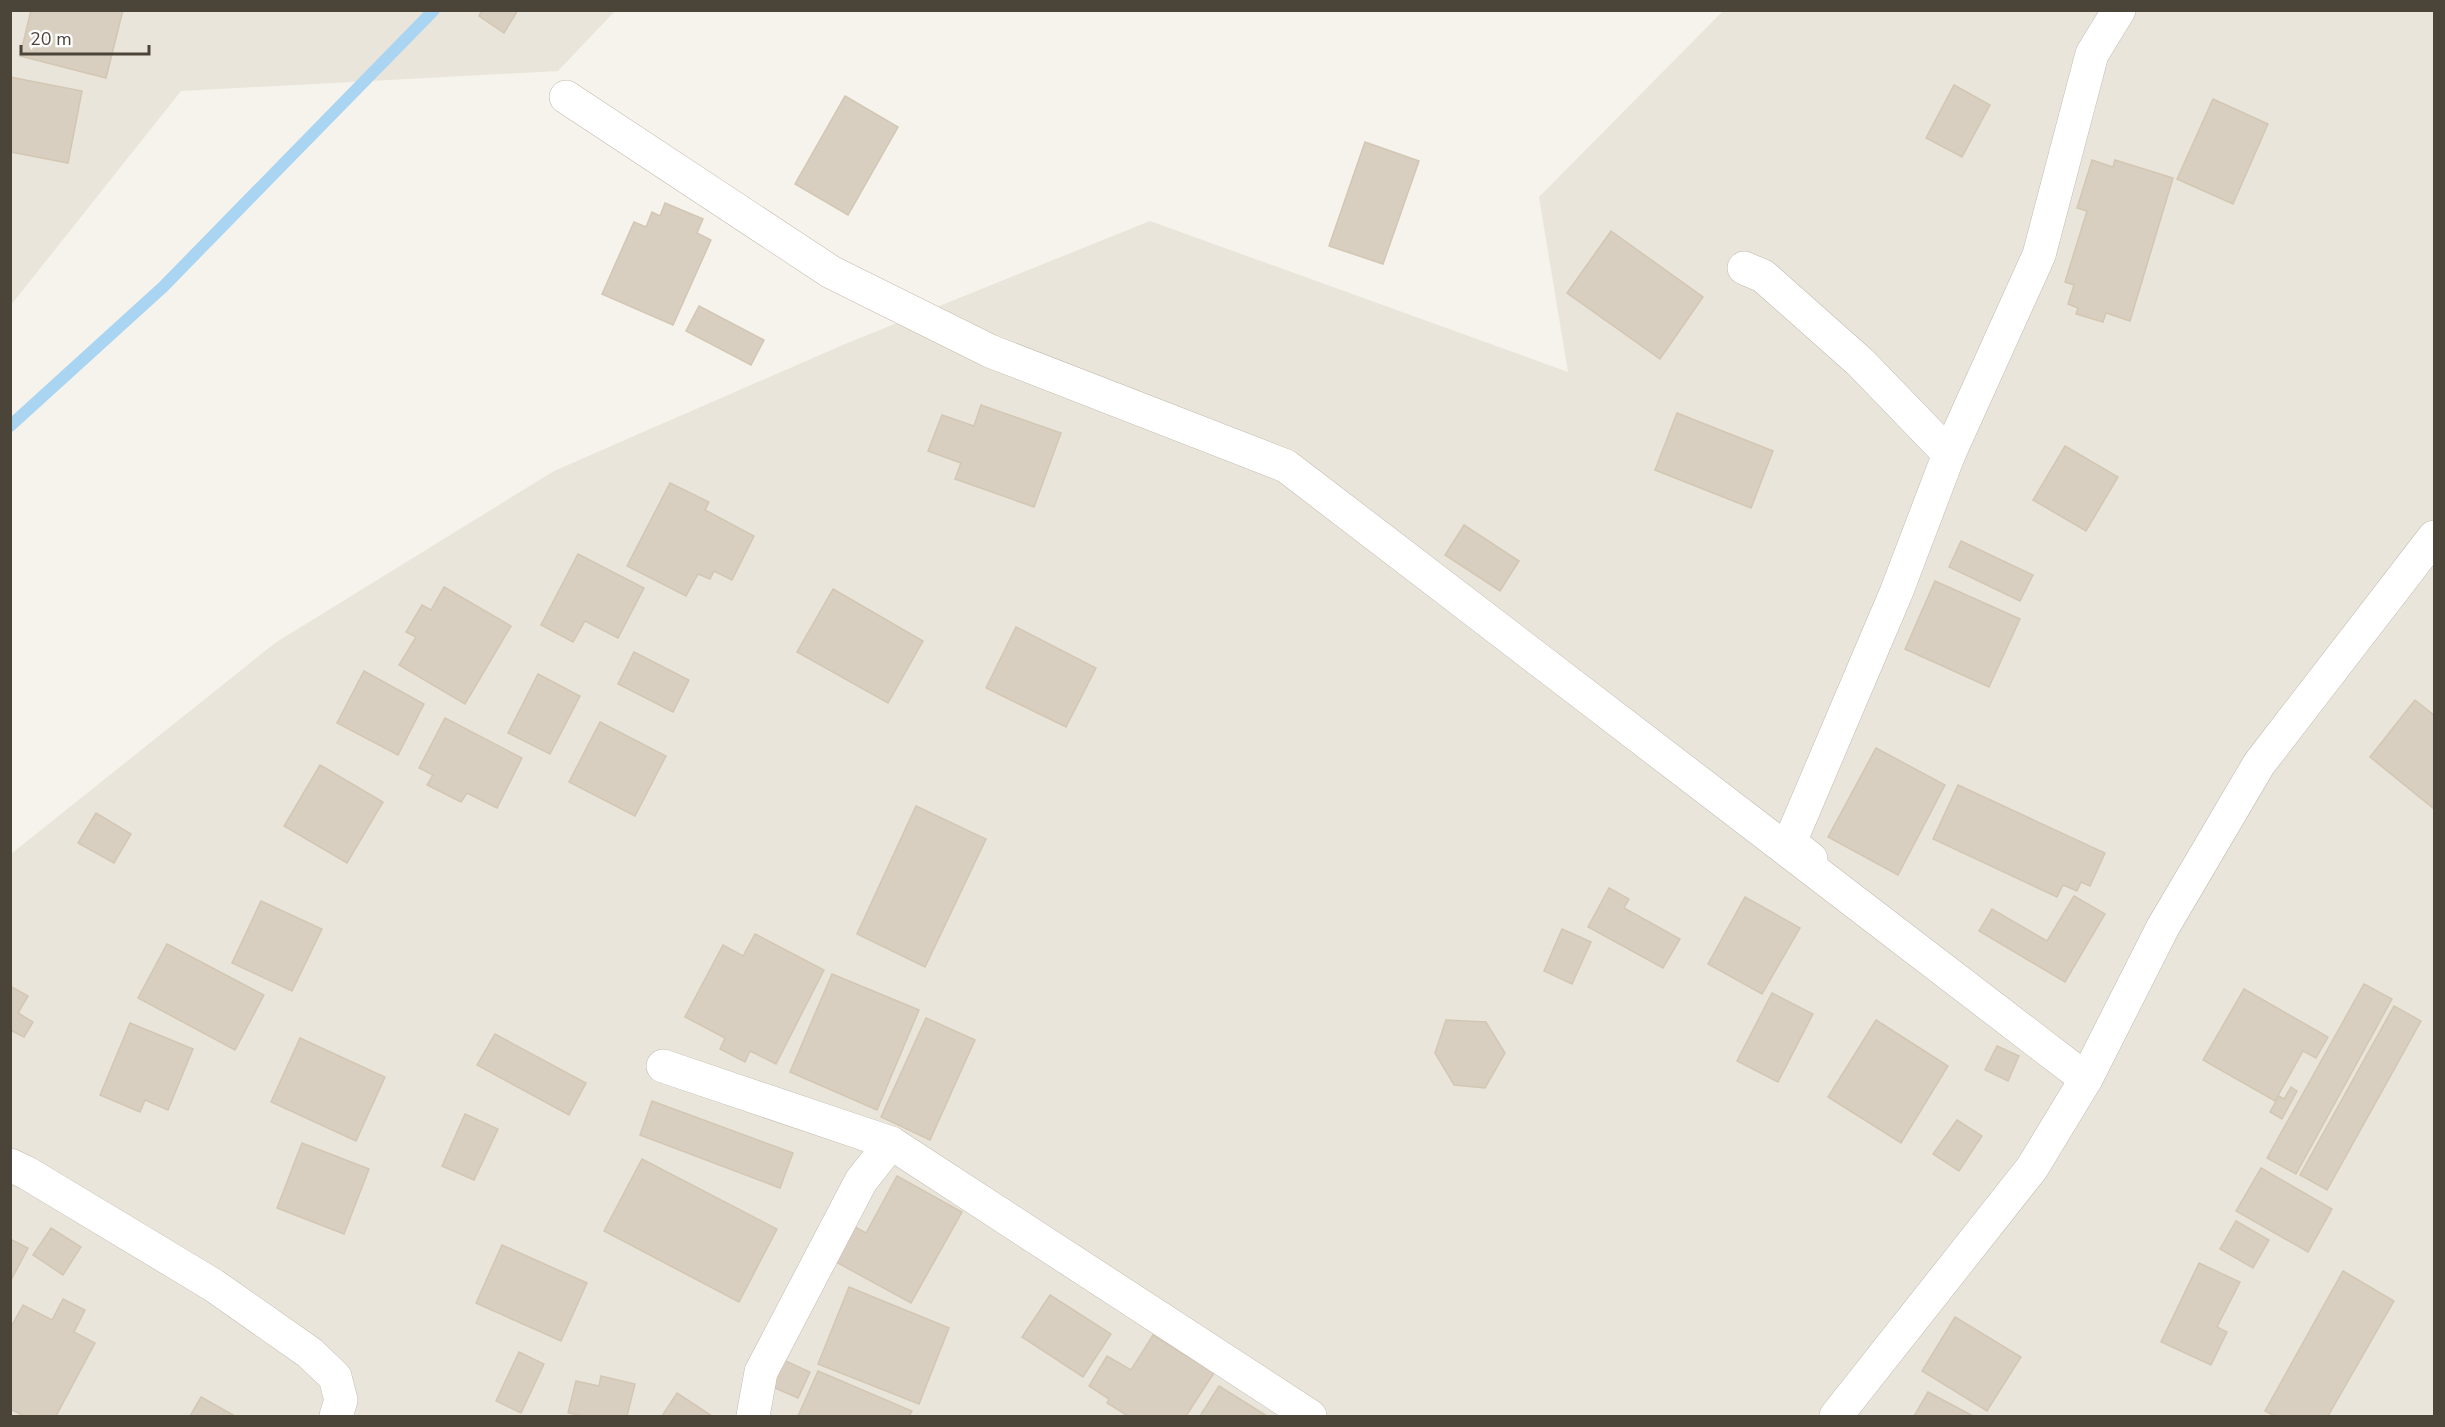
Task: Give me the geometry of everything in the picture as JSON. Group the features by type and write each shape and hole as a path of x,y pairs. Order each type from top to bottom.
{"street":[{"path":"2086,1079 1955,958 1790,842 1896,593 1948,454 2039,255 2092,54 2119,10"},
{"path":"566,97 831,272 990,351 1286,466 2086,1079"},
{"path":"1744,268 1763,276 1860,362 1948,454"},
{"path":"1836,1416 2032,1168 2086,1079 2163,927 2259,764 2434,537"},
{"path":"663,1066 891,1143 1310,1416"},
{"path":"753,1416 761,1372 861,1181 891,1143"},
{"path":"10,1165 213,1285 310,1353 335,1377 340,1400 336,1416"}],"shaded area":[{"path":"11,11 615,11 558,71 181,91 11,305"},
{"path":"1723,11 2434,11 2434,1416 11,1416 11,854 275,643 554,471 845,344 1150,221 1568,372 1539,197"}],"building":[{"path":"31,10 123,10 106,78 20,56"},
{"path":"482,10 518,10 504,33 479,16"},
{"path":"10,77 82,91 68,163 10,152"},
{"path":"1954,85 1990,105 1962,157 1926,138"},
{"path":"845,96 898,127 848,215 795,184"},
{"path":"2213,99 2268,124 2233,204 2177,179"},
{"path":"1365,142 1419,161 1383,264 1329,246"},
{"path":"2092,160 2113,167 2115,160 2173,178 2130,321 2106,313 2103,322 2076,314 2078,308 2068,304 2074,285 2065,282 2087,211 2077,208"},
{"path":"665,203 703,219 697,233 711,240 673,325 602,294 634,222 646,227 652,212 660,216"},
{"path":"1611,231 1703,297 1660,359 1567,293"},
{"path":"699,306 764,340 751,365 686,331"},
{"path":"981,405 1061,433 1034,507 955,479 961,463 928,451 942,415 974,426"},
{"path":"1677,413 1773,451 1751,508 1655,470"},
{"path":"2065,446 2118,477 2086,531 2033,500"},
{"path":"670,483 709,502 705,510 754,536 732,580 714,571 710,579 698,574 686,596 627,566"},
{"path":"1464,525 1519,561 1500,591 1445,555"},
{"path":"1961,541 2033,575 2020,601 1949,567"},
{"path":"578,554 644,588 618,638 585,621 573,642 541,625"},
{"path":"1935,581 2020,619 1989,687 1905,649"},
{"path":"444,587 511,626 465,704 399,665 416,637 406,632 422,605 431,610"},
{"path":"833,589 923,641 888,703 797,652"},
{"path":"1016,627 1096,668 1066,727 986,688"},
{"path":"634,652 689,680 673,712 618,684"},
{"path":"364,671 424,704 398,755 337,723"},
{"path":"538,674 580,696 550,754 508,733"},
{"path":"2415,700 2434,715 2434,809 2370,757"},
{"path":"445,718 522,758 497,808 467,793 461,802 427,785 433,775 419,768"},
{"path":"600,722 666,756 635,816 569,782"},
{"path":"1876,748 1945,785 1898,875 1828,837"},
{"path":"320,765 383,802 347,863 284,826"},
{"path":"1958,785 2105,853 2090,886 2081,882 2077,891 2063,885 2057,897 1933,839"},
{"path":"916,806 986,839 925,967 857,934"},
{"path":"96,813 131,834 114,863 78,843"},
{"path":"1609,888 1629,899 1624,908 1680,939 1663,968 1588,927"},
{"path":"2074,896 2105,914 2065,982 1979,931 1992,909 2047,941"},
{"path":"1745,897 1800,928 1762,994 1708,964"},
{"path":"261,901 322,929 292,991 232,963"},
{"path":"1562,929 1591,942 1572,984 1544,971"},
{"path":"755,934 824,970 776,1064 750,1051 745,1062 720,1049 725,1038 685,1017 723,945 743,956"},
{"path":"167,944 264,995 235,1050 138,998"},
{"path":"832,974 919,1010 877,1110 790,1072"},
{"path":"2364,984 2392,999 2296,1174 2267,1158"},
{"path":"10,986 28,996 18,1013 33,1022 24,1037 10,1030"},
{"path":"2244,989 2328,1037 2316,1058 2303,1051 2275,1101 2203,1060"},
{"path":"1772,993 1813,1014 1778,1082 1737,1061"},
{"path":"2394,1006 2421,1021 2327,1190 2300,1175"},
{"path":"926,1018 975,1040 930,1140 881,1117"},
{"path":"1446,1020 1486,1022 1505,1053 1485,1088 1454,1085 1435,1053"},
{"path":"1876,1020 1948,1066 1901,1143 1828,1097"},
{"path":"130,1023 193,1049 168,1110 145,1100 140,1112 100,1095"},
{"path":"495,1034 586,1083 569,1115 477,1065"},
{"path":"300,1038 385,1077 356,1141 271,1102"},
{"path":"1997,1046 2019,1056 2008,1081 1985,1070"},
{"path":"2291,1087 2297,1091 2282,1119 2270,1112 2279,1096 2284,1099"},
{"path":"652,1101 793,1153 780,1188 640,1135"},
{"path":"465,1114 498,1129 474,1180 442,1166"},
{"path":"1957,1120 1982,1136 1959,1171 1933,1154"},
{"path":"302,1143 369,1169 344,1234 277,1208"},
{"path":"642,1159 777,1229 739,1302 604,1231"},
{"path":"2261,1168 2332,1209 2308,1252 2236,1211"},
{"path":"897,1176 962,1212 911,1303 836,1262 855,1227 866,1233"},
{"path":"2236,1221 2269,1240 2253,1268 2220,1249"},
{"path":"51,1228 81,1247 63,1275 33,1255"},
{"path":"10,1239 28,1248 10,1282"},
{"path":"502,1245 587,1283 561,1341 476,1303"},
{"path":"2199,1263 2240,1282 2217,1327 2227,1332 2211,1365 2161,1342"},
{"path":"2343,1271 2394,1301 2328,1416 2275,1416 2265,1411"},
{"path":"849,1287 949,1328 919,1404 818,1364"},
{"path":"1050,1295 1111,1334 1083,1377 1022,1337"},
{"path":"63,1299 85,1310 74,1332 95,1343 56,1416 24,1416 10,1409 10,1329 23,1305 52,1320"},
{"path":"1955,1317 2021,1357 1987,1411 1922,1371"},
{"path":"1153,1335 1214,1373 1186,1416 1128,1416 1107,1403 1109,1399 1089,1386 1107,1356 1131,1370"},
{"path":"519,1352 544,1364 521,1413 496,1401"},
{"path":"777,1357 810,1372 798,1398 766,1384"},
{"path":"818,1371 912,1411 909,1416 798,1416"},
{"path":"601,1376 635,1384 627,1416 584,1416 568,1413 576,1381 599,1386"},
{"path":"1219,1386 1267,1416 1200,1416"},
{"path":"1928,1392 1973,1416 1914,1416"},
{"path":"677,1393 712,1416 662,1416"},
{"path":"201,1397 235,1416 190,1416"}],"waterway":[{"path":"10,426 163,287 434,10"}]}
